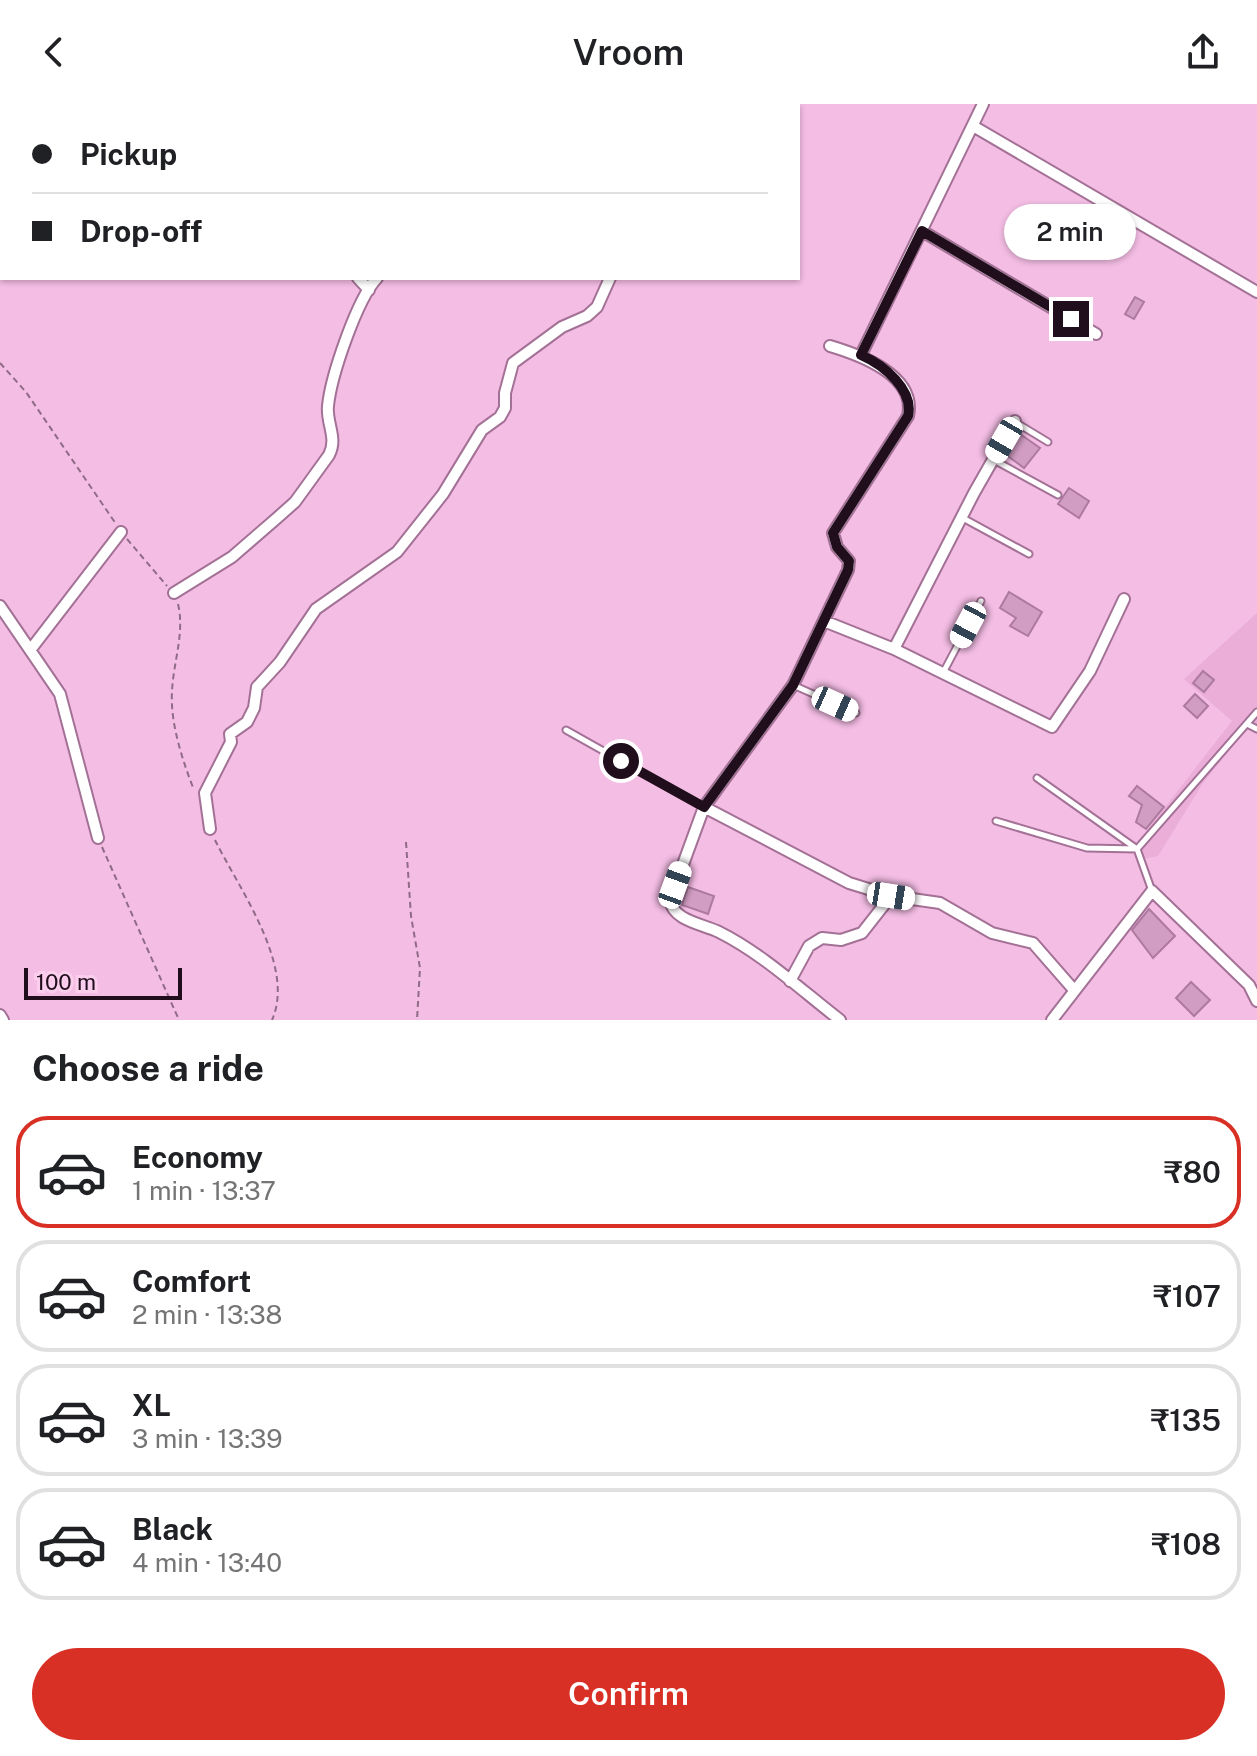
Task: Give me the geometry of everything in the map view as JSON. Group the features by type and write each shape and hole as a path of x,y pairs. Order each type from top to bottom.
{"street":[{"path":"861,355 983,104"},
{"path":"973,126 1257,292"},
{"path":"922,231 1096,334"},
{"path":"360,280 369,290"},
{"path":"174,593 232,557 295,502 329,455 333,447 328,415 331,392 344,341 376,280"},
{"path":"210,829 205,793 231,742 230,734 247,722 262,679 280,662 325,600 349,588 365,572 401,548 443,494 482,430 502,413 513,363 562,327 587,316 597,307 609,280"},
{"path":"830,346 861,355 897,382 908,399 909,411 833,533 837,547 849,561 848,570 793,685 704,807 675,885 671,907 681,917 722,933 840,1020"},
{"path":"894,649 961,517 1015,421"},
{"path":"31,649 121,532"},
{"path":"824,621 894,649 1052,727 1090,671 1124,599"},
{"path":"0,606 60,694 98,838"},
{"path":"704,807 849,883 891,896 940,903 992,933 1033,943 1074,990"},
{"path":"1052,1020 1152,891 1249,985 1257,1001"},
{"path":"790,981 809,946 822,938 841,940 862,933 891,896"}],"lane":[{"path":"1015,421 1048,442"},
{"path":"993,459 1058,495"},
{"path":"961,517 1029,554"},
{"path":"943,672 981,601"},
{"path":"793,685 856,713"},
{"path":"996,821 1087,848 1137,849 1257,712"},
{"path":"1247,724 1257,729"},
{"path":"566,730 704,807"},
{"path":"1037,778 1137,849 1152,891"}],"path":[{"path":"0,363 26,392 121,532 174,593 180,608 171,695 185,768 195,792"},
{"path":"210,829 278,971 280,1001 272,1020"},
{"path":"98,838 179,1020"},
{"path":"406,842 411,916 420,968 417,1020"}],"shaded area":[{"path":"1257,613 1257,735 1246,728 1201,786 1158,856 1139,860 1142,837 1232,721 1184,679"}],"building":[{"path":"1135,297 1144,302 1134,319 1125,314"},
{"path":"1020,434 1040,448 1024,468 1005,454"},
{"path":"1069,488 1089,501 1079,518 1058,504"},
{"path":"1009,592 1042,612 1028,636 1010,626 1016,618 1000,608"},
{"path":"1203,671 1214,680 1204,692 1193,683"},
{"path":"1195,694 1208,706 1197,718 1184,706"},
{"path":"1137,786 1164,807 1146,829 1136,822 1142,805 1129,796"},
{"path":"688,887 714,896 708,914 682,905"},
{"path":"1149,909 1175,936 1153,958 1132,930"},
{"path":"1191,982 1210,1000 1194,1016 1176,998"}],"route":[{"path":"621,761 704,807 772,709 793,685 848,570 849,561 837,547 833,533 908,416 908,399 904,391 897,382 861,355 922,231 1071,319"}]}
